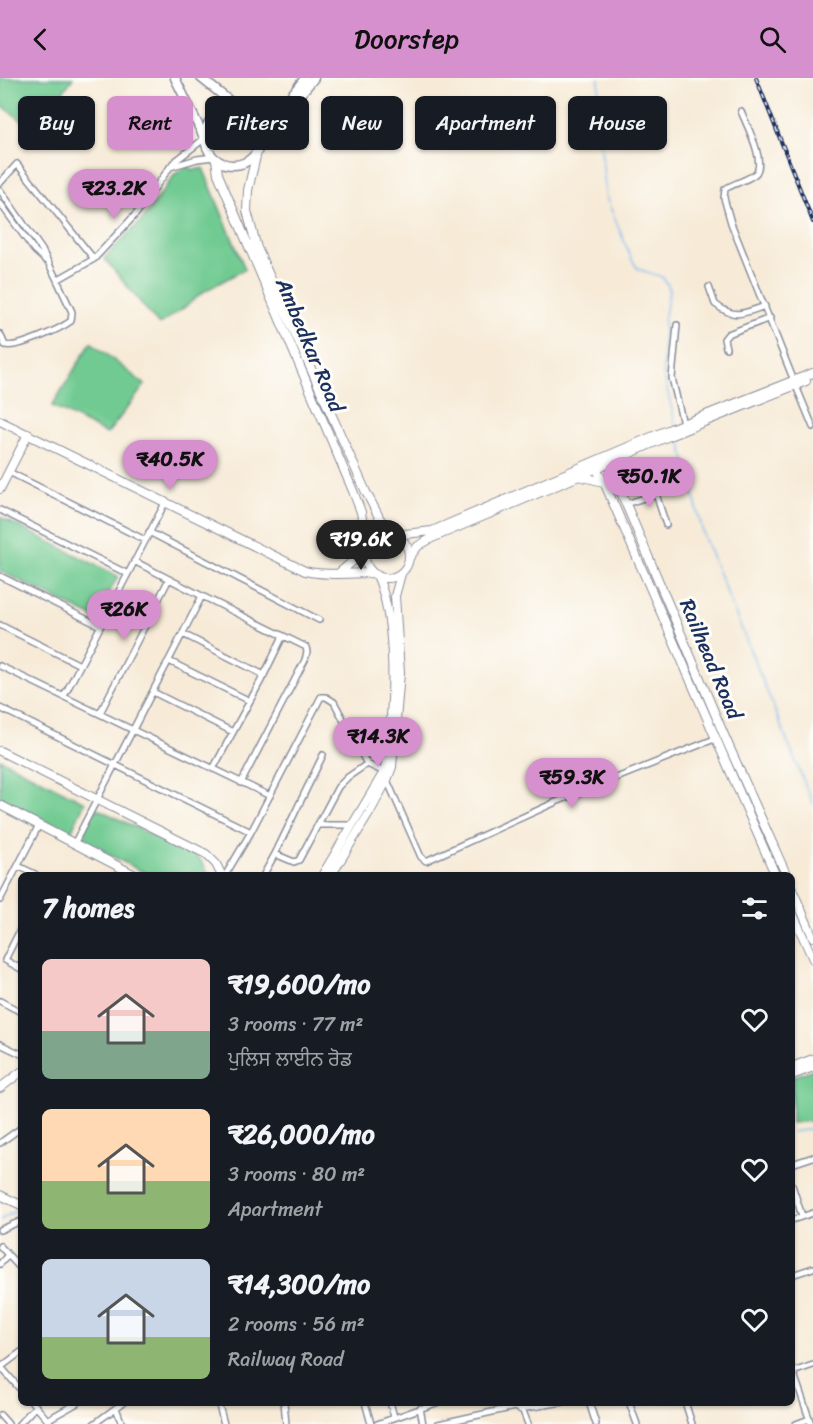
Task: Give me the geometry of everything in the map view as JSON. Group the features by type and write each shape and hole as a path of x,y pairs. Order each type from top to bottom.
{"main road":[{"path":"174,78 205,138"},
{"path":"201,78 224,96"},
{"path":"290,96 305,78"},
{"path":"299,96 314,78"},
{"path":"211,150 215,158 227,164 246,162 257,150"},
{"path":"258,150 248,190 247,211 257,248 366,492 380,519 394,535 406,544 409,558"},
{"name":"Ambedkar Road","path":"215,158 218,174 361,513 365,549"},
{"path":"795,383 813,373"},
{"path":"607,460 619,458 681,427 813,378"},
{"path":"0,421 304,571 323,574 340,572 375,574"},
{"path":"340,572 374,538 383,534 432,531 595,466 670,433"},
{"path":"0,489 5,474 28,434"},
{"path":"614,476 619,458"},
{"name":"Railhead Road","path":"607,460 785,872"},
{"path":"333,872 386,776 394,751 400,654 395,596 401,574 409,558 418,546 432,538 579,476 595,466"},
{"name":"Railhead Road","path":"595,466 774,872"},
{"path":"579,476 603,482"},
{"path":"365,549 366,565 375,574 383,578 393,578 401,574"},
{"path":"324,872 352,825 386,776 392,657 388,623 375,574"},
{"path":"0,751 206,854 220,872"},
{"path":"1,809 39,825 129,872"},
{"path":"749,816 759,812"},
{"path":"795,896 813,937"},
{"path":"795,919 813,959"},
{"path":"797,1068 813,1059"},
{"path":"797,1068 813,1066"},
{"path":"0,1088 18,1074"},
{"path":"0,1195 18,1204"}],"street":[{"path":"741,111 758,155 758,168 754,174 729,186 723,194 731,224 813,427"},
{"path":"57,280 94,259 136,214 177,158 205,138"},
{"path":"170,167 197,159 215,158"},
{"path":"0,183 18,164 94,259"},
{"path":"0,190 42,250 72,312 71,321 11,346 5,345 0,334"},
{"path":"0,203 34,250 47,262"},
{"path":"708,287 715,304 734,315 765,306"},
{"path":"726,348 724,339 728,334 770,318"},
{"path":"677,326 672,378 681,427"},
{"path":"5,474 145,540"},
{"path":"626,504 656,494 666,525"},
{"path":"64,696 165,503"},
{"path":"0,510 128,574"},
{"path":"149,532 319,620"},
{"path":"134,561 306,647 307,656 241,783"},
{"path":"0,576 100,626"},
{"path":"100,713 169,579"},
{"path":"74,844 202,596"},
{"path":"0,625 80,665"},
{"path":"183,633 264,675"},
{"path":"213,769 283,636"},
{"path":"169,661 250,701"},
{"path":"0,666 270,796"},
{"path":"153,692 233,732"},
{"path":"223,872 251,832 322,697 334,702 367,764 386,776 421,857 426,861 556,802 724,735"},
{"path":"0,708 251,832"},
{"path":"265,872 323,755"},
{"path":"275,854 297,862 338,787 367,764"},
{"path":"0,900 39,825"},
{"path":"319,825 352,825"},
{"path":"18,866 31,872"},
{"path":"18,933 2,959 18,967"},
{"path":"0,1001 18,1010"},
{"path":"0,1044 18,1053"},
{"path":"0,1143 18,1130"},
{"path":"795,1163 813,1157"},
{"path":"795,1194 802,1216"},
{"path":"795,1219 813,1212"},
{"path":"0,1230 18,1222"},
{"path":"0,1246 18,1266"},
{"path":"0,1264 9,1255"},
{"path":"795,1274 813,1268"},
{"path":"18,1354 1,1366 18,1386"},
{"path":"795,1370 813,1365"},
{"path":"0,1379 6,1373"},
{"path":"795,1376 810,1422 796,1424"},
{"path":"20,1424 33,1406"},
{"path":"36,1406 49,1422 73,1406"},
{"path":"94,1424 119,1406"},
{"path":"219,1406 224,1424"},
{"path":"278,1424 285,1423 284,1406"},
{"path":"366,1406 371,1424"},
{"path":"391,1406 394,1417"},
{"path":"417,1406 423,1424"},
{"path":"378,1424 428,1406"},
{"path":"438,1424 510,1408 538,1406"},
{"path":"590,1406 596,1424"},
{"path":"630,1406 637,1424"},
{"path":"686,1406 692,1424"},
{"path":"806,1408 813,1406"},
{"path":"116,1408 122,1424"},
{"path":"520,1409 528,1424"},
{"path":"0,1415 8,1424"}],"green space":[{"path":"0,78 73,78 60,96 18,96 18,117 0,104"},
{"path":"187,166 194,170 203,168 245,269 203,292 159,325 104,258 143,219 175,174"},
{"path":"91,342 145,385 107,434 52,406"},
{"path":"0,517 118,576 95,618 0,571"},
{"path":"0,759 85,802 70,834 0,798"},
{"path":"96,808 199,858 208,872 143,872 78,839"},
{"path":"813,1069 813,1121 795,1123 795,1076"}],"waterway":[{"path":"599,78 599,96"},
{"path":"601,150 606,197 631,258 638,269 662,277 668,285 664,322 663,372 675,423"},
{"path":"679,436 704,537 813,804"},
{"path":"795,1132 813,1129"},
{"path":"0,1220 18,1209"}],"railway":[{"path":"756,78 813,222"}]}
